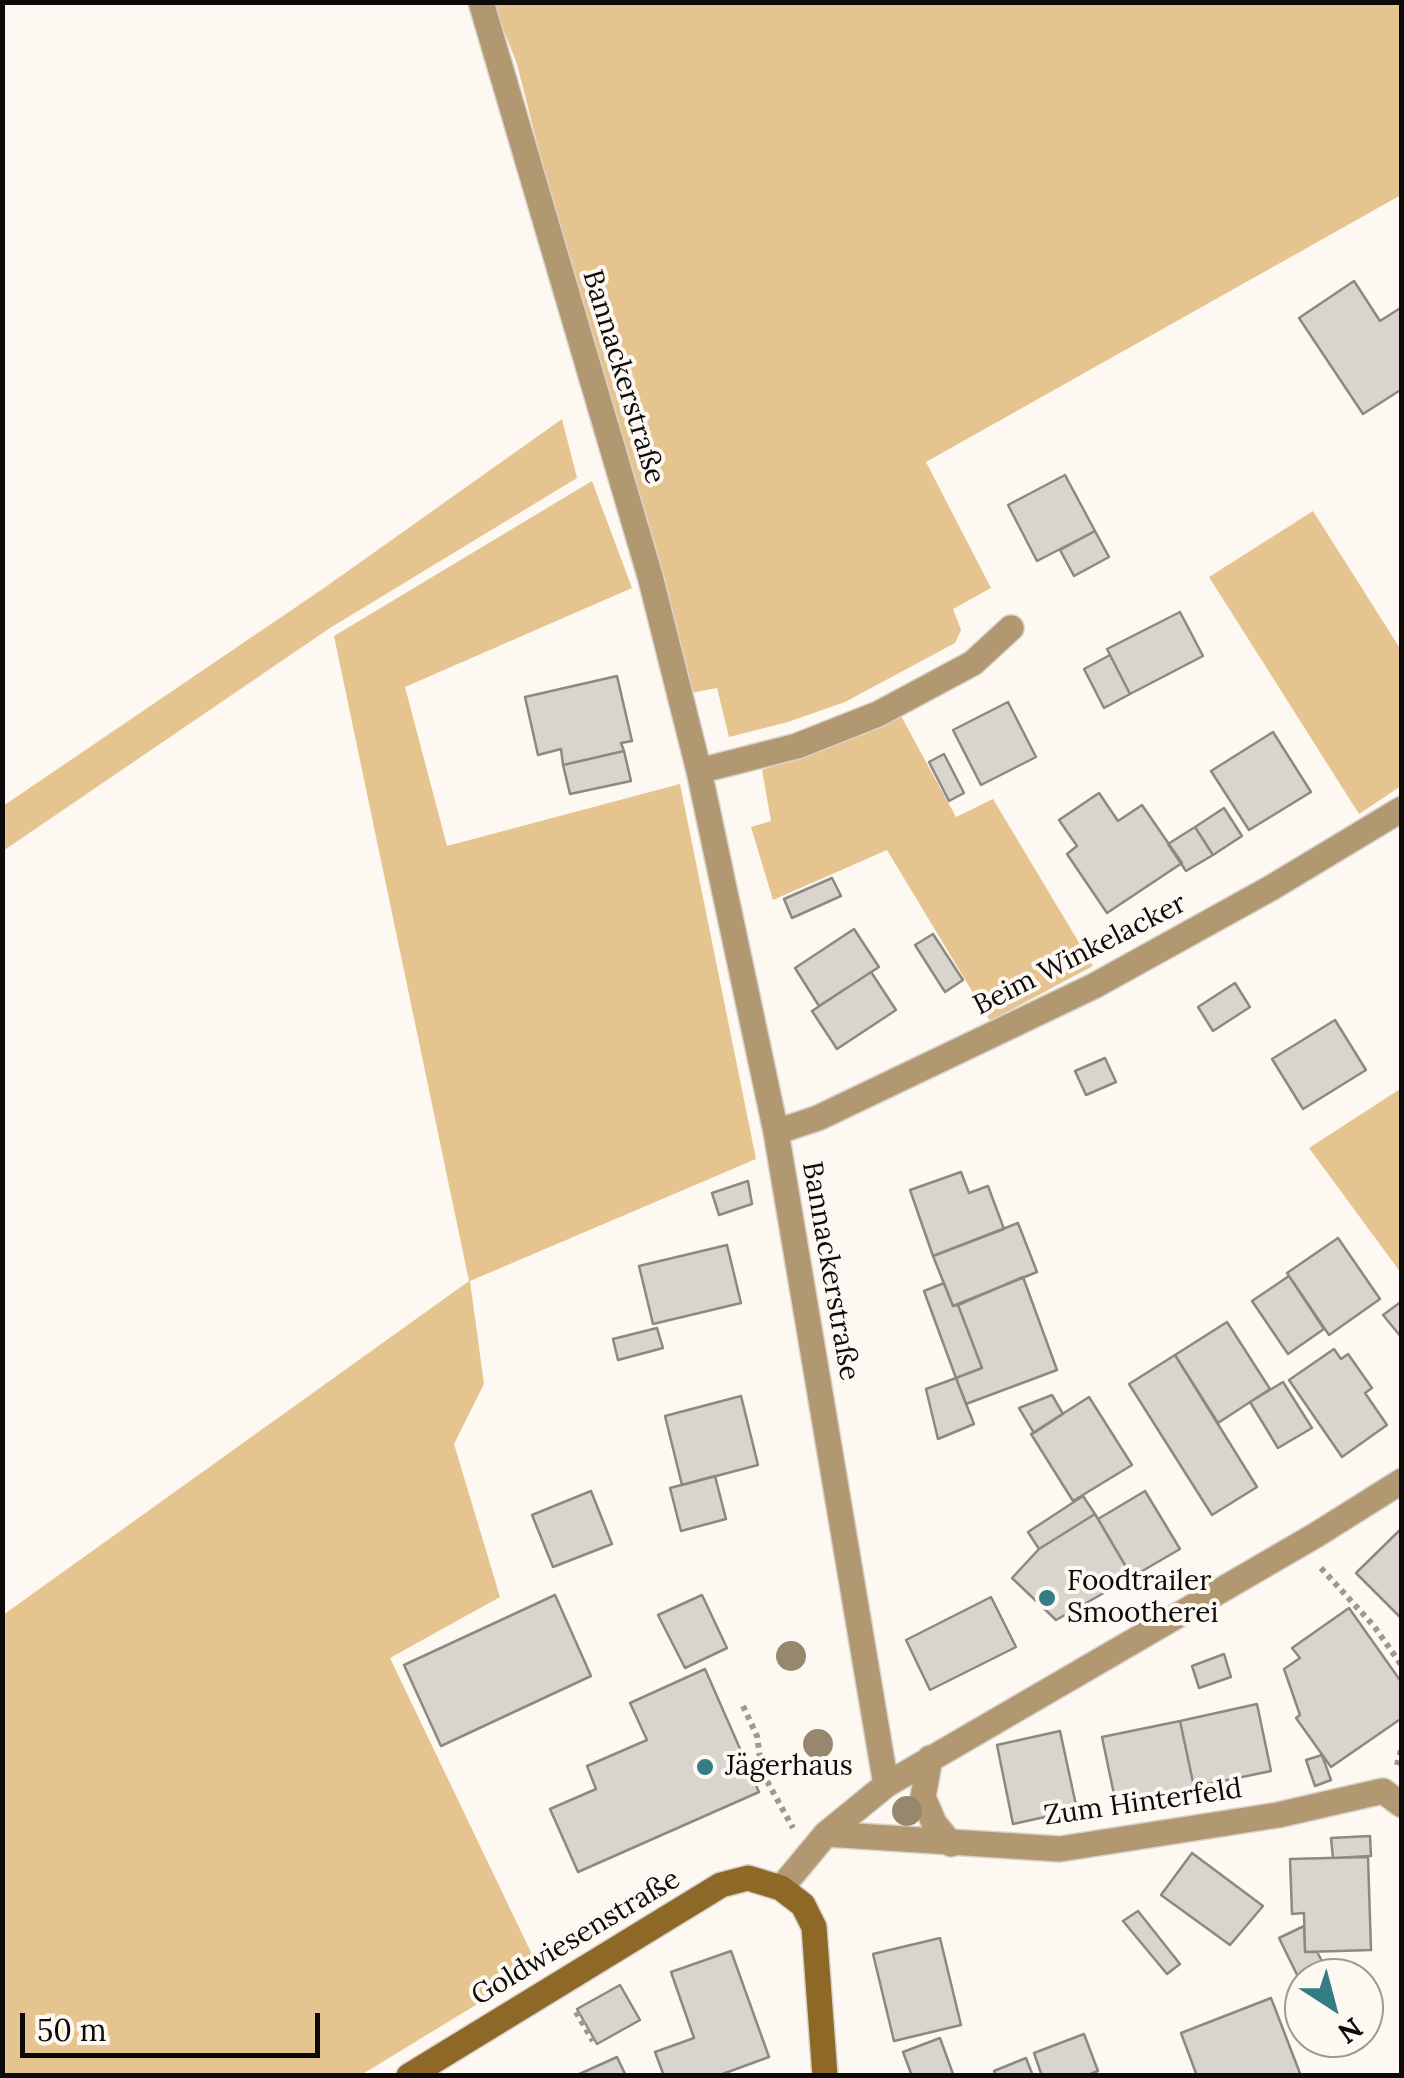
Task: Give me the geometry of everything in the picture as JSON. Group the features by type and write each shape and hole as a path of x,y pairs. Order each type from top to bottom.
{"street":[{"name":"Bannackerstraße","path":"481,2 650,576 699,771 776,1132 886,1785"},
{"path":"699,771 796,746 878,714 973,663 1011,628"},
{"name":"Beim Winkelacker","path":"776,1132 818,1118 1094,986 1271,888 1402,809"},
{"path":"826,2076 814,1928 804,1904 781,1888 826,1834 886,1785 930,1758 1301,1544 1402,1481"},
{"path":"930,1758 922,1797 934,1823 951,1844"},
{"name":"Zum Hinterfeld","path":"826,1834 1060,1849 1278,1815 1383,1791 1401,1804"},
{"name":"Goldwiesenstraße","path":"410,2076 721,1885 748,1878 781,1888"}],"path":[{"path":"1301,1544 1374,1626 1402,1666"},
{"path":"744,1706 757,1736 762,1772 808,1855"}],"shaded area":[{"path":"493,3 1401,3 1401,195 926,462 991,588 953,609 961,630 955,643 845,702 729,737 717,688 691,693 665,579 560,234 517,64"},
{"path":"562,419 577,478 330,628 3,851 3,806 324,588"},
{"path":"592,481 632,588 405,687 447,846 680,784 756,1159 470,1281 484,1384 454,1444 500,1597 390,1658 538,1967 361,2075 3,2075 3,1615 469,1281 334,636"},
{"path":"1313,511 1401,650 1401,786 1359,814 1209,577"},
{"path":"901,716 956,817 993,799 1093,966 990,1021 887,850 773,900 751,827 771,821 762,770 865,734"},
{"path":"1402,1091 1401,1273 1309,1148"}],"building":[{"path":"1354,281 1380,321 1402,307 1402,389 1363,414 1299,318"},
{"path":"1065,475 1095,531 1037,561 1008,505"},
{"path":"1095,531 1109,557 1074,576 1060,550"},
{"path":"1180,612 1203,656 1130,694 1107,649"},
{"path":"1110,655 1130,694 1104,708 1084,669"},
{"path":"617,676 632,741 621,743 624,751 563,765 561,749 538,755 525,697"},
{"path":"1008,702 1036,757 981,785 953,730"},
{"path":"1273,732 1311,792 1249,830 1211,771"},
{"path":"624,751 631,781 570,794 563,765"},
{"path":"944,754 964,793 949,801 929,762"},
{"path":"1099,793 1118,821 1142,805 1182,863 1107,913 1067,854 1077,846 1059,820"},
{"path":"1224,808 1242,836 1213,855 1195,827"},
{"path":"1195,827 1213,855 1186,871 1168,844"},
{"path":"832,878 841,896 792,918 784,899"},
{"path":"854,929 879,967 819,1006 795,968"},
{"path":"933,934 963,980 945,992 915,945"},
{"path":"871,972 896,1010 837,1049 812,1011"},
{"path":"1235,983 1250,1007 1213,1031 1198,1007"},
{"path":"1335,1020 1366,1070 1303,1109 1272,1059"},
{"path":"1105,1058 1116,1082 1086,1095 1075,1071"},
{"path":"961,1172 969,1193 988,1186 1004,1229 933,1256 910,1190"},
{"path":"748,1181 752,1204 719,1215 712,1193"},
{"path":"1018,1223 1037,1272 953,1306 933,1256"},
{"path":"1338,1238 1380,1299 1329,1335 1287,1273"},
{"path":"727,1245 741,1303 653,1324 639,1266"},
{"path":"1289,1276 1324,1329 1288,1354 1252,1301"},
{"path":"1023,1277 1057,1370 966,1404 956,1378 982,1368 958,1305"},
{"path":"944,1283 953,1306 958,1305 982,1368 956,1378 924,1291"},
{"path":"1402,1301 1402,1338 1383,1315"},
{"path":"1227,1322 1270,1389 1218,1423 1175,1355"},
{"path":"657,1328 663,1348 618,1360 613,1339"},
{"path":"1334,1349 1341,1359 1348,1354 1372,1388 1365,1393 1387,1425 1342,1457 1289,1380"},
{"path":"1175,1355 1257,1487 1212,1515 1129,1384"},
{"path":"956,1378 974,1424 938,1439 926,1389"},
{"path":"1283,1382 1312,1428 1278,1448 1250,1402"},
{"path":"1052,1395 1063,1414 1034,1433 1019,1408"},
{"path":"741,1396 758,1465 682,1485 665,1416"},
{"path":"1089,1397 1132,1465 1073,1501 1031,1434"},
{"path":"715,1476 726,1519 681,1531 670,1488"},
{"path":"591,1491 612,1544 553,1567 532,1515"},
{"path":"1145,1491 1180,1549 1132,1577 1098,1519"},
{"path":"1083,1496 1095,1514 1039,1549 1028,1532"},
{"path":"1095,1514 1132,1577 1056,1620 1012,1578 1039,1549"},
{"path":"1402,1528 1402,1619 1356,1573"},
{"path":"555,1595 591,1676 441,1746 404,1665"},
{"path":"702,1595 727,1648 685,1668 658,1615"},
{"path":"991,1597 1016,1647 930,1690 906,1640"},
{"path":"1349,1608 1402,1683 1402,1718 1331,1767 1296,1718 1300,1715 1284,1669 1300,1658 1292,1648"},
{"path":"1224,1654 1231,1677 1199,1688 1192,1666"},
{"path":"705,1669 759,1792 578,1872 550,1809 596,1789 587,1766 647,1740 630,1703"},
{"path":"1257,1704 1271,1771 1194,1787 1180,1721"},
{"path":"1180,1721 1194,1787 1116,1804 1102,1737"},
{"path":"1060,1731 1077,1810 1013,1824 997,1745"},
{"path":"1322,1755 1331,1780 1315,1786 1306,1760"},
{"path":"1370,1836 1371,1856 1333,1858 1331,1838"},
{"path":"1192,1853 1263,1906 1230,1945 1161,1895"},
{"path":"1368,1857 1371,1950 1305,1952 1304,1913 1292,1914 1290,1859"},
{"path":"1138,1911 1180,1964 1167,1974 1123,1921"},
{"path":"1304,1926 1305,1952 1317,1952 1320,1958 1289,1958 1279,1938"},
{"path":"940,1938 961,2025 894,2041 873,1954"},
{"path":"731,1951 769,2057 717,2076 664,2076 655,2052 694,2038 671,1972"},
{"path":"620,1985 640,2020 597,2044 577,2009"},
{"path":"1271,1998 1284,2032 1284,2058 1294,2058 1301,2076 1197,2076 1181,2033"},
{"path":"1084,2034 1098,2071 1085,2076 1042,2076 1034,2053"},
{"path":"940,2038 953,2074 912,2076 903,2052"},
{"path":"617,2057 626,2076 575,2076"},
{"path":"1026,2058 1033,2076 996,2076 994,2071"}],"place":[{"name":"Foodtrailer Smootherei","path":"1047,1598"},
{"name":"Jägerhaus","path":"705,1767"}]}
